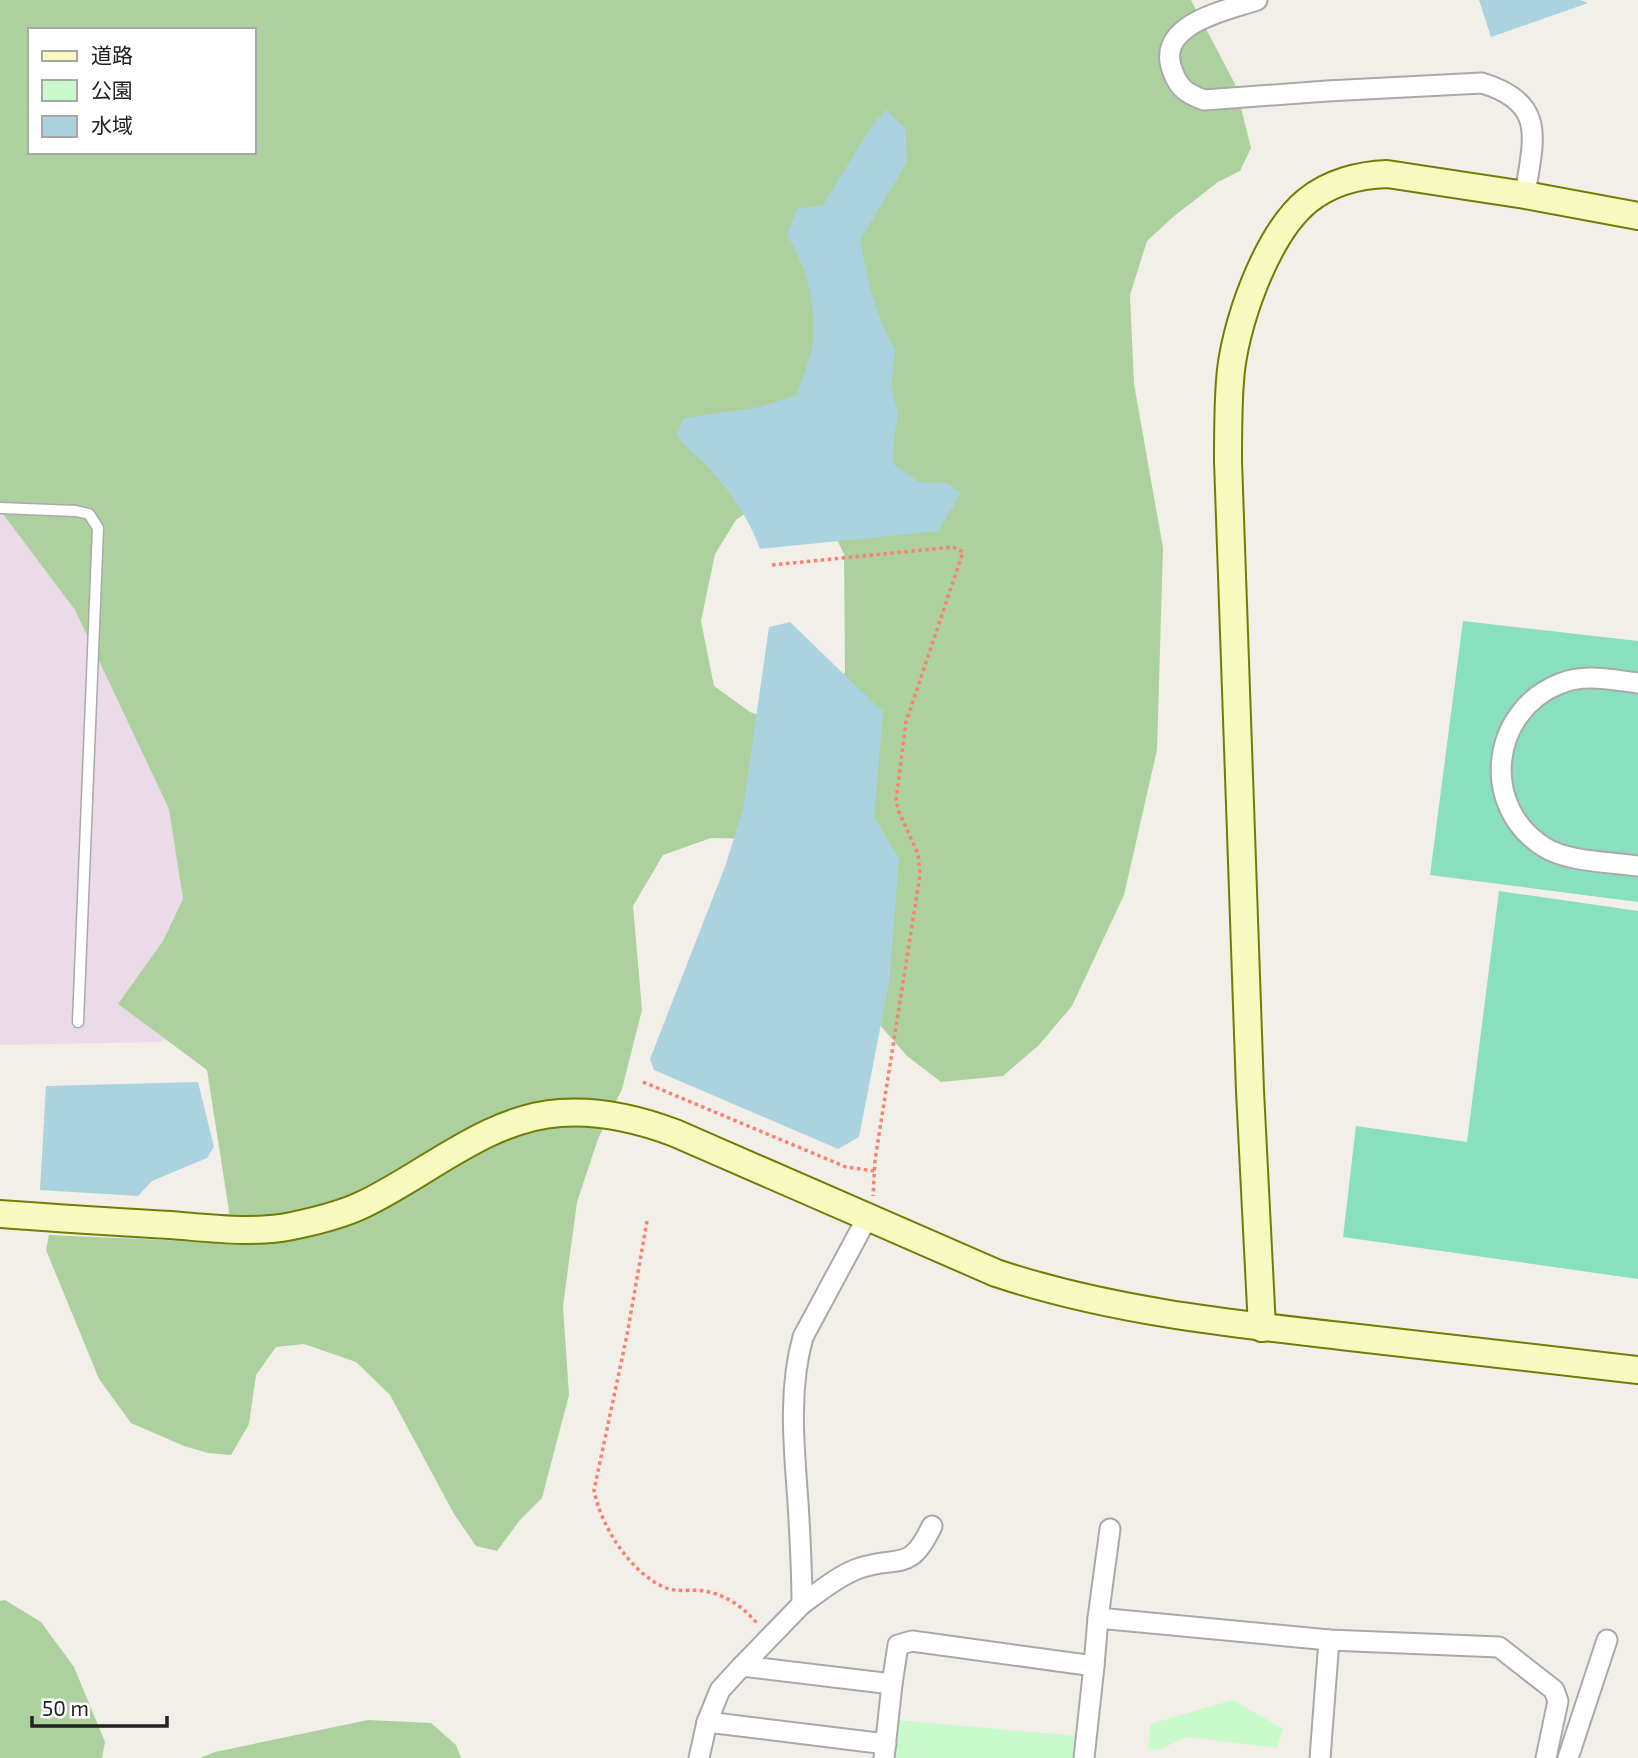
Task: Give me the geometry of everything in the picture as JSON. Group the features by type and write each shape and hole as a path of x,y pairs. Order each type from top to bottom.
{"street":[{"path":"1257,0 1195,22 1178,34 1171,47 1170,66 1177,84 1188,94 1204,100 1482,83 1493,86 1521,102 1531,122 1532,144 1525,195"},
{"path":"1262,1328 1248,1038 1228,461 1230,379 1248,299 1284,226 1307,201 1327,188 1367,175 1387,174 1638,216"},
{"path":"1638,683 1588,677 1560,683 1540,694 1522,710 1510,728 1502,752 1502,783 1509,809 1526,832 1544,847 1562,855 1638,866"},
{"path":"0,1214 231,1229 289,1226 362,1205 506,1126 559,1113 614,1115 641,1120 996,1273 1049,1291 1262,1328 1638,1370"},
{"path":"802,1604 792,1434 798,1353 803,1337 867,1218"},
{"path":"699,1758 707,1722 720,1690 770,1635 802,1604 857,1569 912,1558 924,1545 932,1526"},
{"path":"1084,1758 1110,1529"},
{"path":"1098,1618 1329,1640 1499,1647 1554,1690 1558,1702 1546,1758"},
{"path":"1320,1758 1329,1640"},
{"path":"1568,1758 1607,1640"},
{"path":"707,1722 885,1751 898,1645 912,1642 1094,1666"},
{"path":"742,1666 892,1684"}],"lane":[{"path":"0,508 76,511 89,514 99,528 78,1022"}],"path":[{"path":"772,565 953,547 963,552 906,722 896,800 918,854 920,875 874,1171 873,1206 867,1218"},
{"path":"643,1082 846,1167 874,1171"},
{"path":"647,1221 627,1335 594,1490 596,1502 602,1520 613,1537 635,1565 652,1581 668,1589 709,1592 737,1605 750,1615 760,1629 770,1635"}],"shaded area":[{"path":"0,368 277,674 186,1004 162,1042 0,1045"}],"green space":[{"path":"0,0 1191,0 1235,84 1251,148 1240,171 1218,182 1147,241 1130,295 1134,384 1163,548 1157,750 1124,895 1072,1006 1039,1045 1003,1076 941,1082 907,1056 860,1002 760,839 711,838 663,855 633,906 642,1010 622,1089 598,1139 577,1202 563,1306 569,1395 542,1498 520,1520 497,1551 476,1546 454,1514 390,1395 356,1362 304,1344 276,1347 256,1375 249,1424 231,1455 208,1453 184,1446 131,1423 99,1379 46,1250 49,1235 234,1243 207,1070 118,1004 163,941 183,899 169,809 75,610 0,510","holes":["755,506 828,522 844,554 845,672 830,694 777,721 750,712 714,686 701,621 715,554 736,520"]},
{"path":"1463,621 1638,641 1638,902 1430,875"},
{"path":"1499,891 1638,911 1638,1279 1343,1237 1356,1126 1467,1142"},
{"path":"5,1600 41,1622 74,1667 105,1742 102,1758 0,1758 0,1601"},
{"path":"1233,1700 1283,1729 1277,1748 1187,1737 1158,1750 1148,1748 1150,1724"},
{"path":"368,1720 431,1723 456,1745 461,1758 200,1758 215,1752"},
{"path":"896,1720 1079,1736 1077,1758 892,1758"}],"water":[{"path":"1479,0 1580,0 1588,3 1491,37"},
{"path":"886,110 905,128 907,162 860,240 880,320 895,350 891,386 898,414 893,464 919,482 947,483 961,493 938,531 760,549 731,495 677,435 684,418 760,407 797,395 812,348 814,327 809,286 787,235 797,209 823,205 871,127"},
{"path":"790,622 883,712 874,817 899,858 889,983 859,1137 838,1149 654,1070 650,1059 726,864 743,809 769,627"},
{"path":"198,1082 214,1147 207,1158 152,1181 138,1196 40,1190 46,1086"}]}
